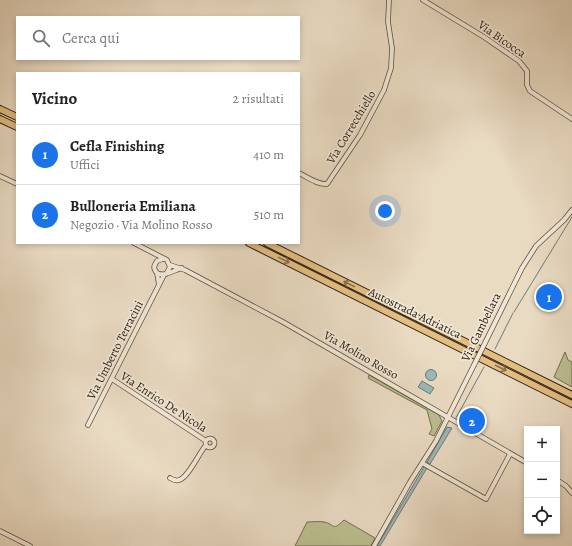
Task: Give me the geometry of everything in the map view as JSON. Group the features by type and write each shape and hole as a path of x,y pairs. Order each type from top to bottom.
{"highway":[{"path":"0,109 16,117"},
{"path":"0,119 16,127"},
{"name":"Autostrada Adriatica","path":"251,244 572,404"},
{"name":"Autostrada Adriatica","path":"269,244 572,395"}],"street":[{"name":"Via Correcchiello","path":"300,174 319,183 327,184 372,114 384,90 391,68 392,48 388,22 389,0"},
{"name":"Via Bicocca","path":"423,0 484,37 519,61 527,71 527,85 530,91 572,119"},
{"path":"0,176 16,184"},
{"name":"Via Gambellara","path":"374,546 448,417 522,268 536,246 564,220 572,210"},
{"path":"136,244 164,259 170,265 170,270 165,274"},
{"path":"154,254 154,268 157,273 159,285"},
{"path":"155,263 164,259"},
{"name":"Via Molino Rosso","path":"170,265 182,268 283,322 525,462"},
{"path":"157,273 165,274 182,268"},
{"name":"Via Umberto Terracini","path":"88,425 165,274"},
{"name":"Via Enrico De Nicola","path":"112,379 206,443 185,476 178,481 170,478"},
{"path":"422,463 486,498 510,454"},
{"path":"560,482 572,493"},
{"path":"0,531 30,546"}],"green space":[{"path":"565,352 568,360 572,362 572,387 554,377"},
{"path":"369,375 439,415 442,421 434,436 429,434 432,429 427,410 368,378"},
{"path":"344,520 375,538 371,546 295,546 307,522 324,522 337,526"}],"water":[{"path":"429,370 433,370 435,371 435,379 429,380 426,377 426,373"},
{"path":"422,381 434,388 430,394 418,387"},
{"path":"447,427 452,428 430,464 427,462"},
{"path":"424,467 427,468 380,546 377,546"}],"waterway":[{"path":"514,312 572,217"},
{"path":"495,349 513,313"},
{"path":"456,418 484,367"}],"place":[{"name":"Cefla Finishing","path":"549,297"},
{"name":"Bulloneria Emiliana","path":"472,421"}]}
